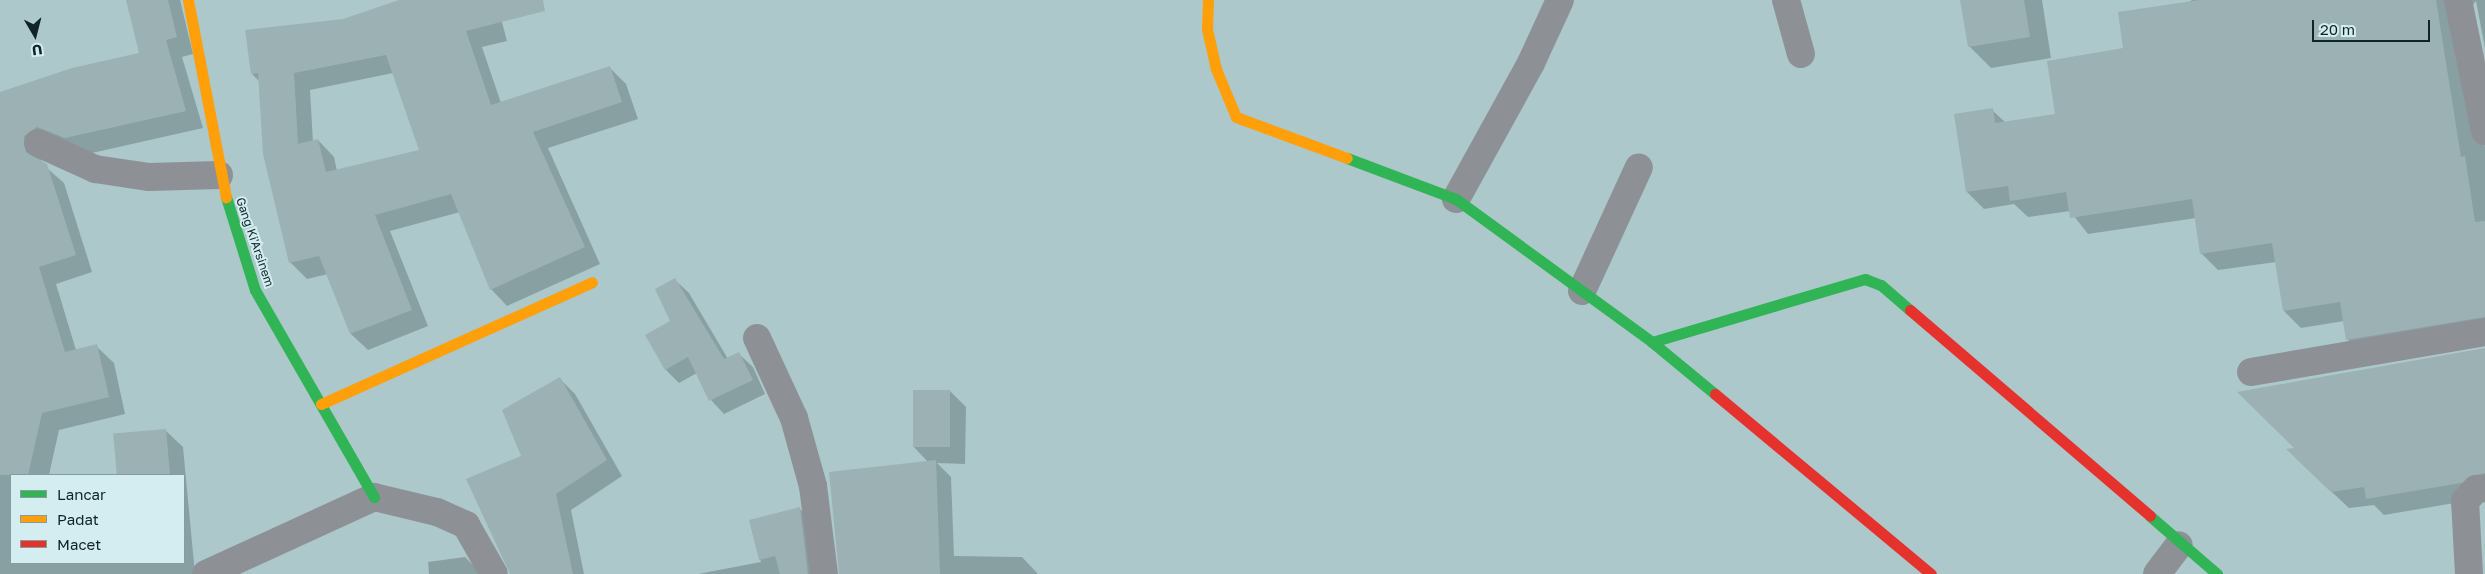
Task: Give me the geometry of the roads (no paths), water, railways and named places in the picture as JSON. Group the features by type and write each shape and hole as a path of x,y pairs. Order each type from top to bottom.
{"street":[{"name":"Gang Ki'Arsinem","path":"188,0 218,176 255,290 374,497"},
{"path":"1208,0 1207,29 1216,69 1236,117 1456,199 1652,342 1931,574"},
{"path":"1456,199 1531,63 1560,0"},
{"path":"1786,0 1801,54"},
{"path":"2458,0 2475,40 2485,131"},
{"path":"38,143 94,169 149,177 218,176"},
{"path":"1582,291 1638,166"},
{"path":"1652,342 1844,282 1865,279 1881,285 2179,546 2217,574"},
{"path":"321,404 592,282"},
{"path":"2251,372 2485,332"},
{"path":"757,338 794,418 813,486 824,574"},
{"path":"2469,574 2465,501 2476,489 2485,488"},
{"path":"206,574 374,497 437,512 466,525 494,574"},
{"path":"2158,574 2179,546"}]}
